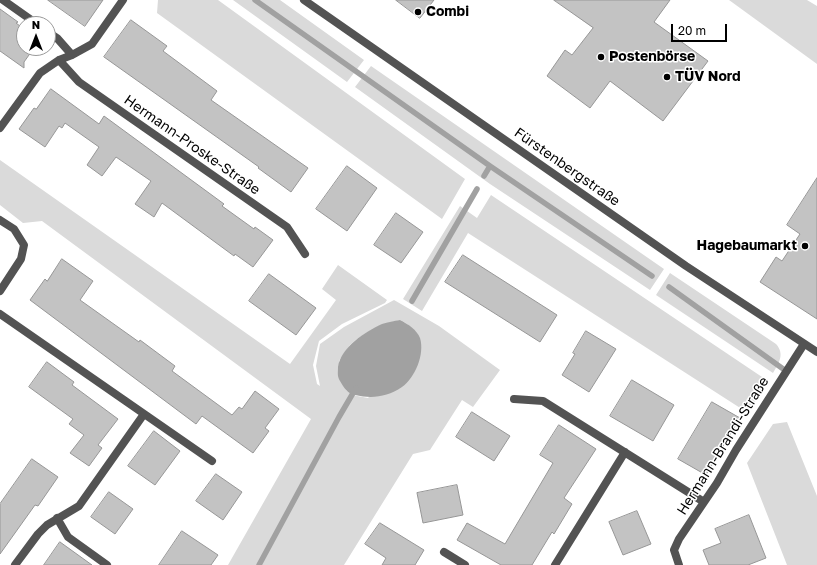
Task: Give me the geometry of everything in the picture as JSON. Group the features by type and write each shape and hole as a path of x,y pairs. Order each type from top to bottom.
{"street":[{"path":"3,0 26,16"},
{"path":"0,128 40,73 60,60 72,56 92,44 123,0"},
{"name":"Fürstenbergstraße","path":"304,0 638,231 686,266 817,352"},
{"path":"56,37 72,56"},
{"name":"Hermann-Proske-Straße","path":"60,60 80,82 286,227 305,254"},
{"path":"0,220 14,230 24,245 21,259 0,291"},
{"path":"0,314 212,461"},
{"name":"Hermann-Brandi-Straße","path":"679,565 674,550 679,539 717,483 804,344"},
{"path":"514,399 543,401 704,502"},
{"path":"15,565 38,534 47,525 78,506 144,414"},
{"path":"555,565 625,452"},
{"path":"57,518 68,537 107,565"},
{"path":"444,552 465,565"}],"shaded area":[{"path":"158,0 218,0 465,179 442,219 157,13"},
{"path":"233,0 280,0 364,60 347,82"},
{"path":"729,0 807,0 817,6 817,64"},
{"path":"371,66 664,269 650,290 490,184 355,87"},
{"path":"0,160 290,364 336,300 322,289 338,265 387,300 385,303 342,324 319,341 313,365 317,384 320,386 316,366 320,344 344,327 394,300 439,326 500,370 473,407 462,400 430,450 413,454 344,565 228,565 311,419 42,221 23,223 0,205","holes":["400,320 406,323 420,339 368,398 352,395 346,390 339,361 355,340 373,329"]},
{"path":"491,195 768,381 748,413 468,233 422,311 403,299 460,206 477,218"},
{"path":"670,273 776,344 781,355 773,373 656,295"},
{"path":"400,320 417,332 420,338 420,358 411,378 402,387 385,395 367,397 348,392 338,376 338,367 344,353 355,341 368,331 382,324"},
{"path":"787,422 817,496 817,565 787,565 747,463 773,424"}],"building":[{"path":"48,0 103,0 85,26"},
{"name":"Combi","path":"396,0 434,0 420,18"},
{"path":"554,0 670,0 654,22 708,61 663,121 610,81 590,108 547,76 565,50 572,55 593,28"},
{"path":"0,9 16,21 16,56 28,56 24,62 24,68 0,51"},
{"path":"131,20 167,46 163,51 217,91 211,100 308,168 291,192 258,168 259,167 104,57"},
{"path":"51,89 99,124 104,116 224,204 222,206 254,229 255,227 273,240 253,267 235,254 234,256 162,203 154,217 135,204 151,181 116,157 102,176 87,165 99,147 65,123 62,128 59,126 45,147 19,129 34,108 36,109"},
{"path":"347,166 377,188 347,231 316,209"},
{"name":"Hagebaumarkt","path":"817,178 817,319 760,282 776,257 782,261 800,234 787,225"},
{"path":"396,213 423,232 401,263 374,245"},
{"path":"463,255 557,315 540,342 445,282"},
{"path":"62,259 93,281 80,300 139,342 140,340 175,366 172,371 232,415 239,407 242,409 255,391 279,409 265,428 269,431 253,453 202,416 196,424 30,300 45,279 47,281"},
{"path":"269,274 316,308 296,335 249,301"},
{"path":"586,331 616,349 589,392 562,375 575,354 573,353"},
{"path":"47,362 74,382 72,385 118,419 98,445 102,448 89,466 70,453 84,435 69,424 73,419 29,387"},
{"path":"632,380 674,405 653,441 610,416"},
{"path":"712,402 740,418 706,475 678,459"},
{"path":"472,412 510,436 494,461 456,437"},
{"path":"559,425 596,449 564,498 572,504 554,534 552,532 532,565 501,565 457,540 467,523 505,544 553,463 540,455"},
{"path":"154,431 180,451 155,485 128,466"},
{"path":"32,459 58,477 38,506 35,505 0,554 0,504"},
{"path":"216,474 242,492 223,520 196,501"},
{"path":"457,485 463,515 423,523 417,493"},
{"path":"109,492 133,509 115,534 91,517"},
{"path":"637,511 651,544 623,555 609,522"},
{"path":"749,515 766,558 748,565 709,565 703,550 721,543 715,529"},
{"path":"380,523 424,550 415,565 382,565 386,558 365,544"},
{"path":"182,531 218,555 211,565 159,565"},
{"path":"60,542 92,565 44,565"}],"waterway":[{"path":"255,0 490,166 484,176"},
{"path":"490,166 652,276"},
{"path":"412,301 477,189"},
{"path":"669,287 786,371"},
{"path":"259,565 356,388"}],"place":[{"name":"Combi","path":"418,12"},
{"name":"Postenbörse","path":"601,57"},
{"name":"TÜV Nord","path":"667,77"},
{"name":"Hagebaumarkt","path":"805,246"}]}
